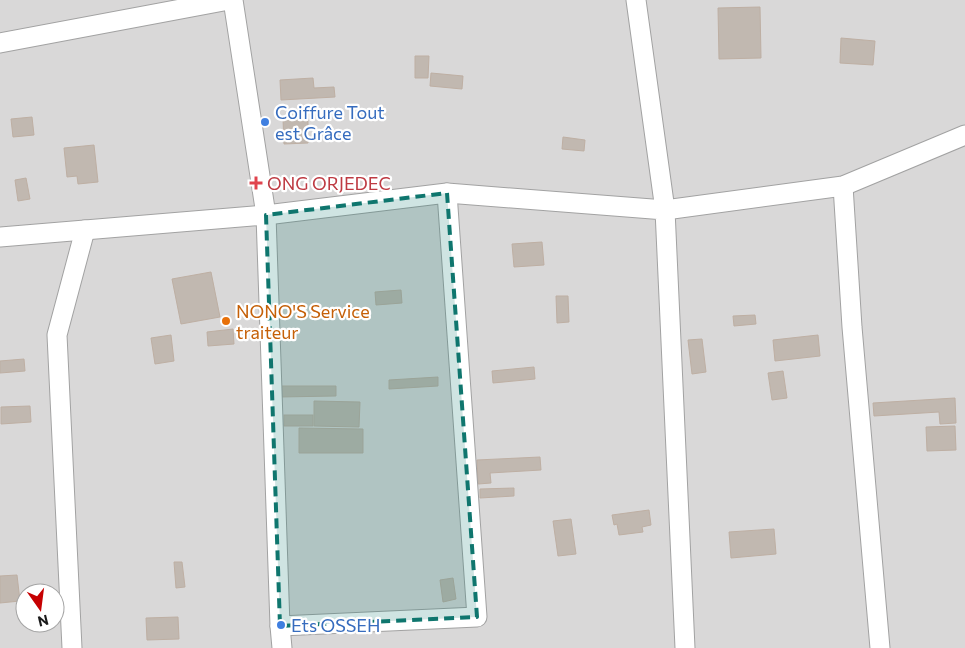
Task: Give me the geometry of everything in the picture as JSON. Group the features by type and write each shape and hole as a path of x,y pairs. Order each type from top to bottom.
{"street":[{"path":"0,43 229,0"},
{"path":"233,0 266,215 282,648"},
{"path":"636,0 665,210 685,648"},
{"path":"0,237 266,215 447,193 665,210 843,186 965,135"},
{"path":"843,186 853,336 880,648"},
{"path":"280,626 477,617 447,193"},
{"path":"72,648 57,335 85,230"}],"highlighted area":[{"path":"447,193 477,617 280,626 266,215"}],"shaded area":[{"path":"0,0 965,0 965,648 0,648"}],"building":[{"path":"760,7 761,58 719,59 718,8"},
{"path":"841,38 875,41 873,65 840,63"},
{"path":"415,56 429,56 428,78 415,78"},
{"path":"431,73 463,76 462,89 430,86"},
{"path":"313,78 314,88 334,87 335,97 281,100 280,80"},
{"path":"32,117 34,135 13,137 11,119"},
{"path":"308,118 308,143 284,144 283,119"},
{"path":"563,137 585,140 584,151 562,149"},
{"path":"94,145 98,182 78,184 77,176 67,177 64,148"},
{"path":"26,178 30,199 18,201 15,180"},
{"path":"542,242 544,265 514,267 512,244"},
{"path":"211,272 220,317 181,324 172,279"},
{"path":"401,290 402,303 376,305 375,292"},
{"path":"556,296 568,296 569,322 557,323"},
{"path":"755,315 756,324 734,326 733,316"},
{"path":"233,329 234,344 208,346 207,332"},
{"path":"171,335 174,361 155,364 151,338"},
{"path":"818,335 820,356 775,361 773,340"},
{"path":"702,339 706,372 692,374 688,340"},
{"path":"24,359 25,371 0,373 0,361"},
{"path":"534,367 535,379 493,383 492,371"},
{"path":"783,371 787,398 772,400 768,373"},
{"path":"438,377 438,386 389,389 389,380"},
{"path":"279,386 336,386 336,396 279,397"},
{"path":"955,398 956,423 940,424 939,412 874,416 873,403"},
{"path":"314,401 360,402 359,427 314,426"},
{"path":"30,406 31,422 1,424 1,407"},
{"path":"284,415 313,415 313,426 284,426"},
{"path":"955,426 956,450 927,451 926,427"},
{"path":"299,428 363,429 363,453 299,453"},
{"path":"540,457 541,470 490,473 491,483 478,484 477,460"},
{"path":"514,488 514,496 480,498 480,489"},
{"path":"649,510 651,525 642,527 643,532 619,535 617,524 614,525 612,515"},
{"path":"571,519 576,554 558,556 553,521"},
{"path":"774,529 776,554 731,558 729,532"},
{"path":"174,562 182,562 185,587 176,588"},
{"path":"17,575 18,583 15,583 15,602 0,603 0,576"},
{"path":"453,578 456,599 443,602 440,580"},
{"path":"178,617 179,639 147,640 146,618"}],"place":[{"name":"Coiffure Tout est Grâce","path":"265,122"},
{"name":"ONG ORJEDEC","path":"256,183"},
{"name":"NONO'S Service traiteur","path":"226,321"},
{"name":"Ets OSSEH","path":"281,625"}]}
